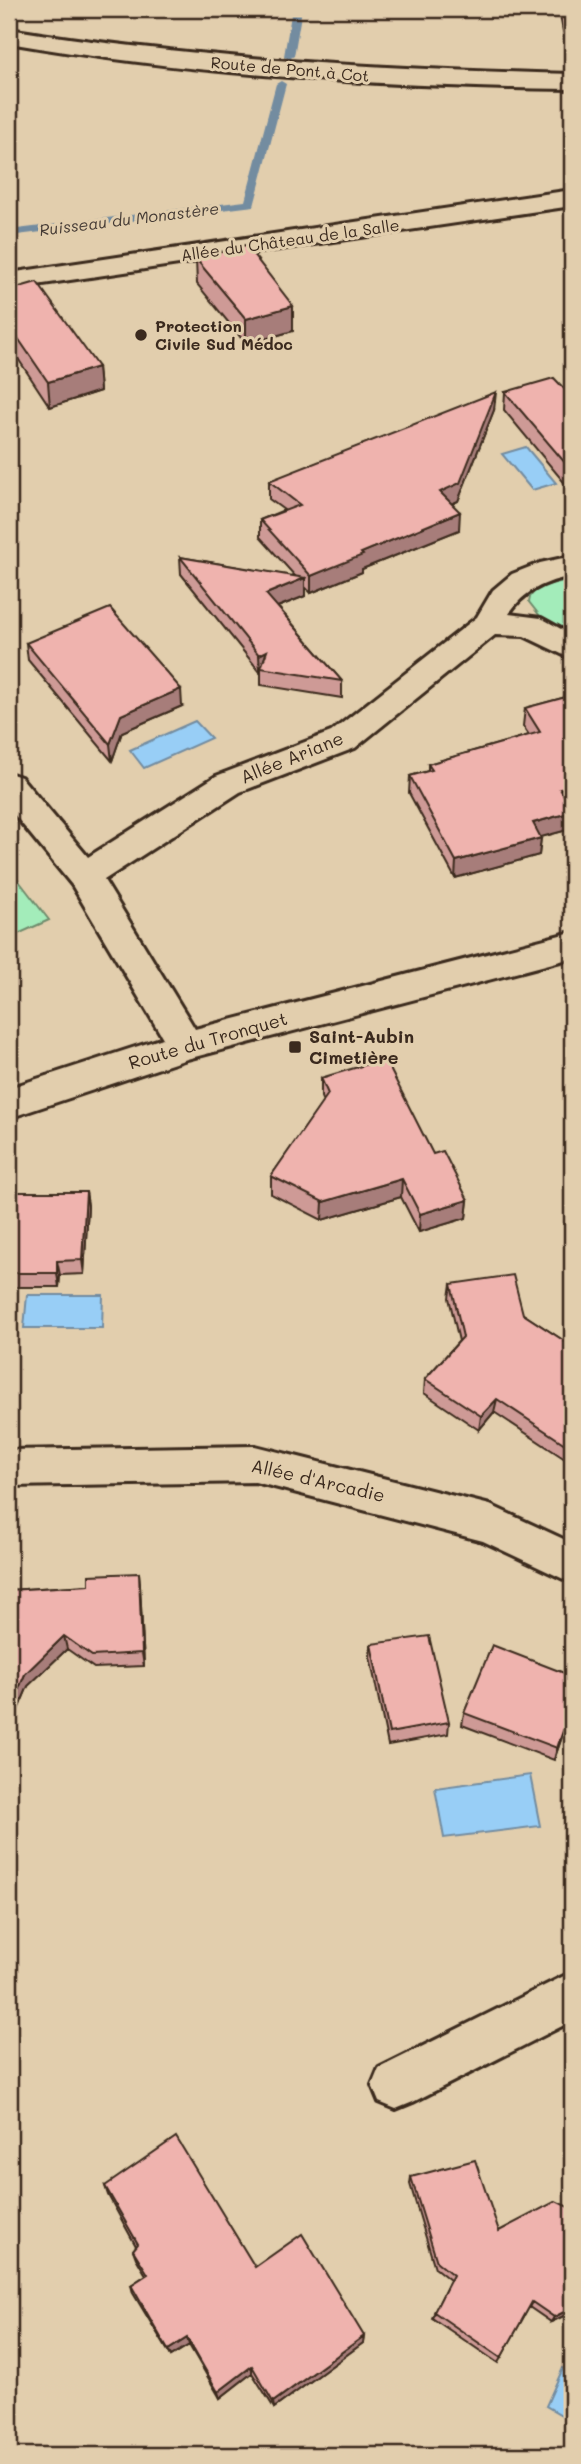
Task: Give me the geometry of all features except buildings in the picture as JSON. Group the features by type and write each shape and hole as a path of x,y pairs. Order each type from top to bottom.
{"street":[{"name":"Route de Pont à Cot","path":"9,36 161,58 367,77 572,82"},
{"name":"Allée du Château de la Salle","path":"9,281 572,198"},
{"name":"Allée Ariane","path":"84,876 228,784 343,740 488,624 504,597 523,581 551,570 572,566"},
{"path":"488,624 530,626 572,648"},
{"path":"9,785 84,876 186,1045"},
{"name":"Route du Tronquet","path":"9,1103 186,1045 572,945"},
{"name":"Allée d'Arcadie","path":"9,1468 255,1464 491,1524 572,1564"},
{"path":"396,2085 572,1996"}],"green space":[{"path":"572,579 572,636 544,621 529,602 538,587"},
{"path":"9,868 49,920 9,938"}],"water":[{"path":"526,447 556,483 532,490 502,454"},
{"path":"195,721 211,738 144,768 130,750"},
{"path":"27,1295 103,1295 102,1328 24,1328"},
{"path":"530,1775 540,1826 444,1838 435,1788"},
{"path":"572,2365 572,2421 546,2406 563,2368"}],"waterway":[{"path":"289,56 297,9"},
{"name":"Ruisseau du Monastère","path":"9,233 250,204 281,84"}],"place":[{"name":"Protection Civile Sud Médoc","path":"141,335"},
{"name":"Saint-Aubin Cimetière","path":"295,1047"}]}
